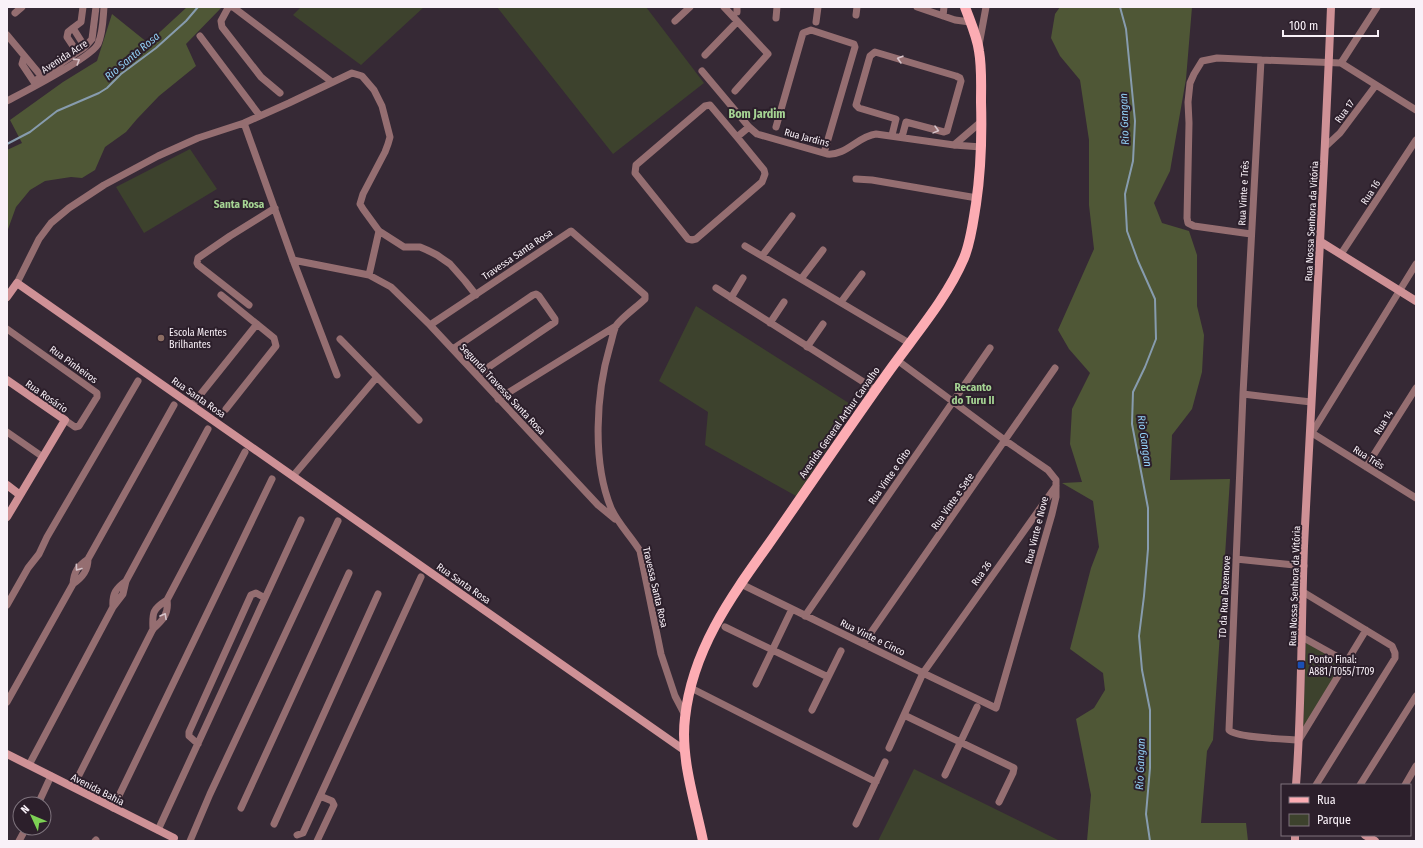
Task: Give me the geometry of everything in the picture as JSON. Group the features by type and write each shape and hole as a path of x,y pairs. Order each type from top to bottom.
{"main road":[{"name":"Avenida General Arthur Carvalho","path":"703,841 684,750 683,732 691,688 701,654 709,637 741,584 897,360 934,310 953,280 964,258 970,240 977,198 980,166 982,121 981,70 979,49 965,7"}],"street":[{"path":"14,13 22,7"},
{"path":"77,52 67,36 68,32 81,22 83,7"},
{"name":"Avenida Acre","path":"7,101 86,47 92,39 96,7"},
{"name":"Avenida Acre","path":"7,101 54,75 94,50 100,38 104,7"},
{"path":"280,93 261,77 222,27 221,21 228,8 231,7 332,82"},
{"path":"675,21 690,7"},
{"path":"724,7 768,54 735,91"},
{"path":"776,18 777,7"},
{"path":"816,22 818,7"},
{"path":"856,15 857,7"},
{"path":"917,7 955,20 970,22"},
{"path":"943,16 944,7"},
{"path":"979,49 986,7"},
{"name":"Rua Nossa Senhora da Vitória","path":"1296,784 1299,740 1304,566 1311,435 1311,402 1321,242 1331,7"},
{"path":"1341,63 1377,7"},
{"path":"705,55 737,22"},
{"path":"73,28 86,47"},
{"path":"776,127 802,35 811,30 854,44 855,47 824,153"},
{"path":"7,35 24,57 42,76"},
{"path":"200,36 260,116"},
{"path":"873,52 956,76 961,79 960,88 947,131 944,132 906,122 857,107 856,104 870,56 873,52"},
{"path":"24,57 22,64 34,82"},
{"path":"1251,234 1194,226 1188,223 1188,102 1190,83 1202,61 1217,58 1329,64 1341,63 1416,110"},
{"name":"Rua Vinte e Três","path":"1243,394 1261,60"},
{"name":"Rua Jardins","path":"702,71 756,134 824,153 837,154 873,134 892,135 954,145 981,147"},
{"path":"7,297 17,283 45,230 58,215 104,185 158,156 198,138 244,123 352,72 362,76 374,90 382,106 390,137 388,144 362,194 360,204 379,231 404,247 420,247 438,255 450,264 476,295"},
{"name":"Rua 17","path":"1325,147 1340,133 1376,85"},
{"path":"710,105 713,107 737,137 764,170 764,179 696,239 692,240 688,238 634,173 636,165 705,106 710,105"},
{"path":"892,135 896,119"},
{"path":"954,145 982,121"},
{"path":"902,137 906,122"},
{"path":"244,123 293,260 337,375"},
{"path":"737,137 749,127"},
{"name":"Rua 16","path":"1341,254 1416,140"},
{"path":"856,179 872,180 977,198"},
{"path":"249,305 196,263 198,258 275,208"},
{"path":"762,256 792,216"},
{"path":"369,275 379,231"},
{"name":"Travessa Santa Rosa","path":"430,325 571,231 641,291 646,297 616,326 498,399"},
{"path":"1321,242 1416,301"},
{"path":"745,246 910,343"},
{"path":"801,279 823,250"},
{"name":"Segunda Travessa Santa Rosa","path":"293,260 369,275 400,294 598,505 618,522"},
{"name":"Rua Nossa Senhora da Vitória","path":"1311,435 1416,264"},
{"path":"841,302 862,274"},
{"path":"731,298 743,278"},
{"name":"Rua Santa Rosa","path":"17,283 531,640 684,750"},
{"path":"716,288 876,390"},
{"path":"452,349 533,295 536,294 539,296 555,319 555,322 477,375"},
{"path":"221,295 274,338 276,346 226,409"},
{"path":"770,323 784,302"},
{"path":"192,405 257,324"},
{"path":"807,347 823,324"},
{"name":"Travessa Santa Rosa","path":"616,326 601,383 598,422 600,457 607,498 618,522 633,539 640,551 661,654 675,696 685,715"},
{"name":"Rua Pinheiros","path":"7,329 97,393 97,397 77,427"},
{"path":"340,339 418,420"},
{"name":"Rua Vinte e Oito","path":"805,616 990,348"},
{"name":"Rua Vinte e Nove","path":"897,360 952,402 1048,470 1056,480 1056,497 1052,514 996,708"},
{"name":"Rua Vinte e Sete","path":"863,644 1006,441 1055,368"},
{"path":"293,476 377,378"},
{"name":"Rua Rosário","path":"7,380 77,427"},
{"path":"7,605 28,568 40,554 47,537 138,381"},
{"name":"Rua 14","path":"1366,467 1416,388"},
{"path":"1243,394 1311,402"},
{"name":"TD da Rua Dezenove","path":"1243,394 1229,730 1234,733 1299,740"},
{"path":"7,702 73,584 85,573 88,559 174,405"},
{"path":"7,517 65,420"},
{"path":"30,763 113,607 113,595 116,589 126,581 208,429"},
{"path":"7,432 43,457"},
{"name":"Rua Três","path":"1311,435 1416,498"},
{"path":"153,629 153,613 155,609 167,600 245,452"},
{"path":"115,806 272,479"},
{"name":"Rua 26","path":"889,748 923,673 1056,485"},
{"path":"7,486 20,495"},
{"path":"159,828 301,520"},
{"path":"190,841 210,794 338,521"},
{"path":"1236,559 1304,566"},
{"path":"240,808 349,573"},
{"path":"300,837 421,577"},
{"name":"Rua Vinte e Cinco","path":"741,584 996,708"},
{"path":"1303,592 1392,646 1395,653 1395,658 1317,784"},
{"path":"198,744 189,736 189,732 251,595 256,594 265,598"},
{"path":"276,821 378,594"},
{"path":"74,785 153,629 165,618 168,607 167,600"},
{"path":"756,684 792,609"},
{"path":"725,627 828,677"},
{"path":"1299,740 1366,630"},
{"path":"1302,637 1347,662"},
{"path":"812,710 841,651"},
{"path":"691,688 876,782"},
{"path":"1361,784 1416,696"},
{"path":"945,775 977,707"},
{"path":"904,715 1014,768 999,802"},
{"name":"Avenida Bahia","path":"7,754 30,763 51,776 74,785 159,828 176,840"},
{"path":"856,824 885,762"},
{"path":"1406,784 1416,766"},
{"path":"42,796 51,776"},
{"path":"317,841 334,805 332,801 320,796"}],"green space":[{"path":"187,7 222,7 186,44 196,66 159,96 126,132 105,147 95,170 82,178 71,177 45,181 30,190 16,207 7,232 7,150 22,143 10,120 63,82 97,61 112,14 148,43"},
{"path":"301,7 424,7 361,65 293,15"},
{"path":"497,7 646,7 704,83 613,154"},
{"path":"1060,7 1192,7 1186,79 1170,171 1154,203 1162,223 1189,231 1197,255 1197,306 1204,335 1202,372 1192,409 1172,435 1170,480 1230,479 1213,740 1207,751 1201,823 1246,823 1248,841 1087,841 1091,795 1076,719 1094,708 1105,690 1103,673 1070,649 1091,568 1099,547 1093,501 1062,483 1082,482 1070,444 1072,409 1090,373 1069,349 1058,330 1094,249 1089,205 1089,140 1080,80 1060,56 1051,38 1055,14"},
{"path":"190,149 217,189 144,233 116,187"},
{"path":"696,306 855,407 796,496 705,445 708,412 659,381"},
{"path":"1306,642 1344,663 1303,729"},
{"path":"914,769 1060,841 878,841"}],"waterway":[{"name":"Rio Santa Rosa","path":"7,144 30,132 57,111 107,88 121,74 156,48 186,21 198,7"},
{"name":"Rio Gangan","path":"1120,7 1126,29 1135,121 1133,161 1125,194 1127,231 1138,261 1155,299 1156,339 1133,392 1132,424 1148,508 1148,549 1139,636 1142,670 1150,710 1150,768 1146,814 1150,841"}],"place":[{"name":"Escola Mentes Brilhantes","path":"161,338"},
{"name":"Ponto Final: A881/T055/T709","path":"1301,665"}],"district":[{"name":"Bom Jardim","path":"757,114"},
{"name":"Santa Rosa","path":"239,204"},
{"name":"Recanto do Turu II","path":"973,393"}]}
